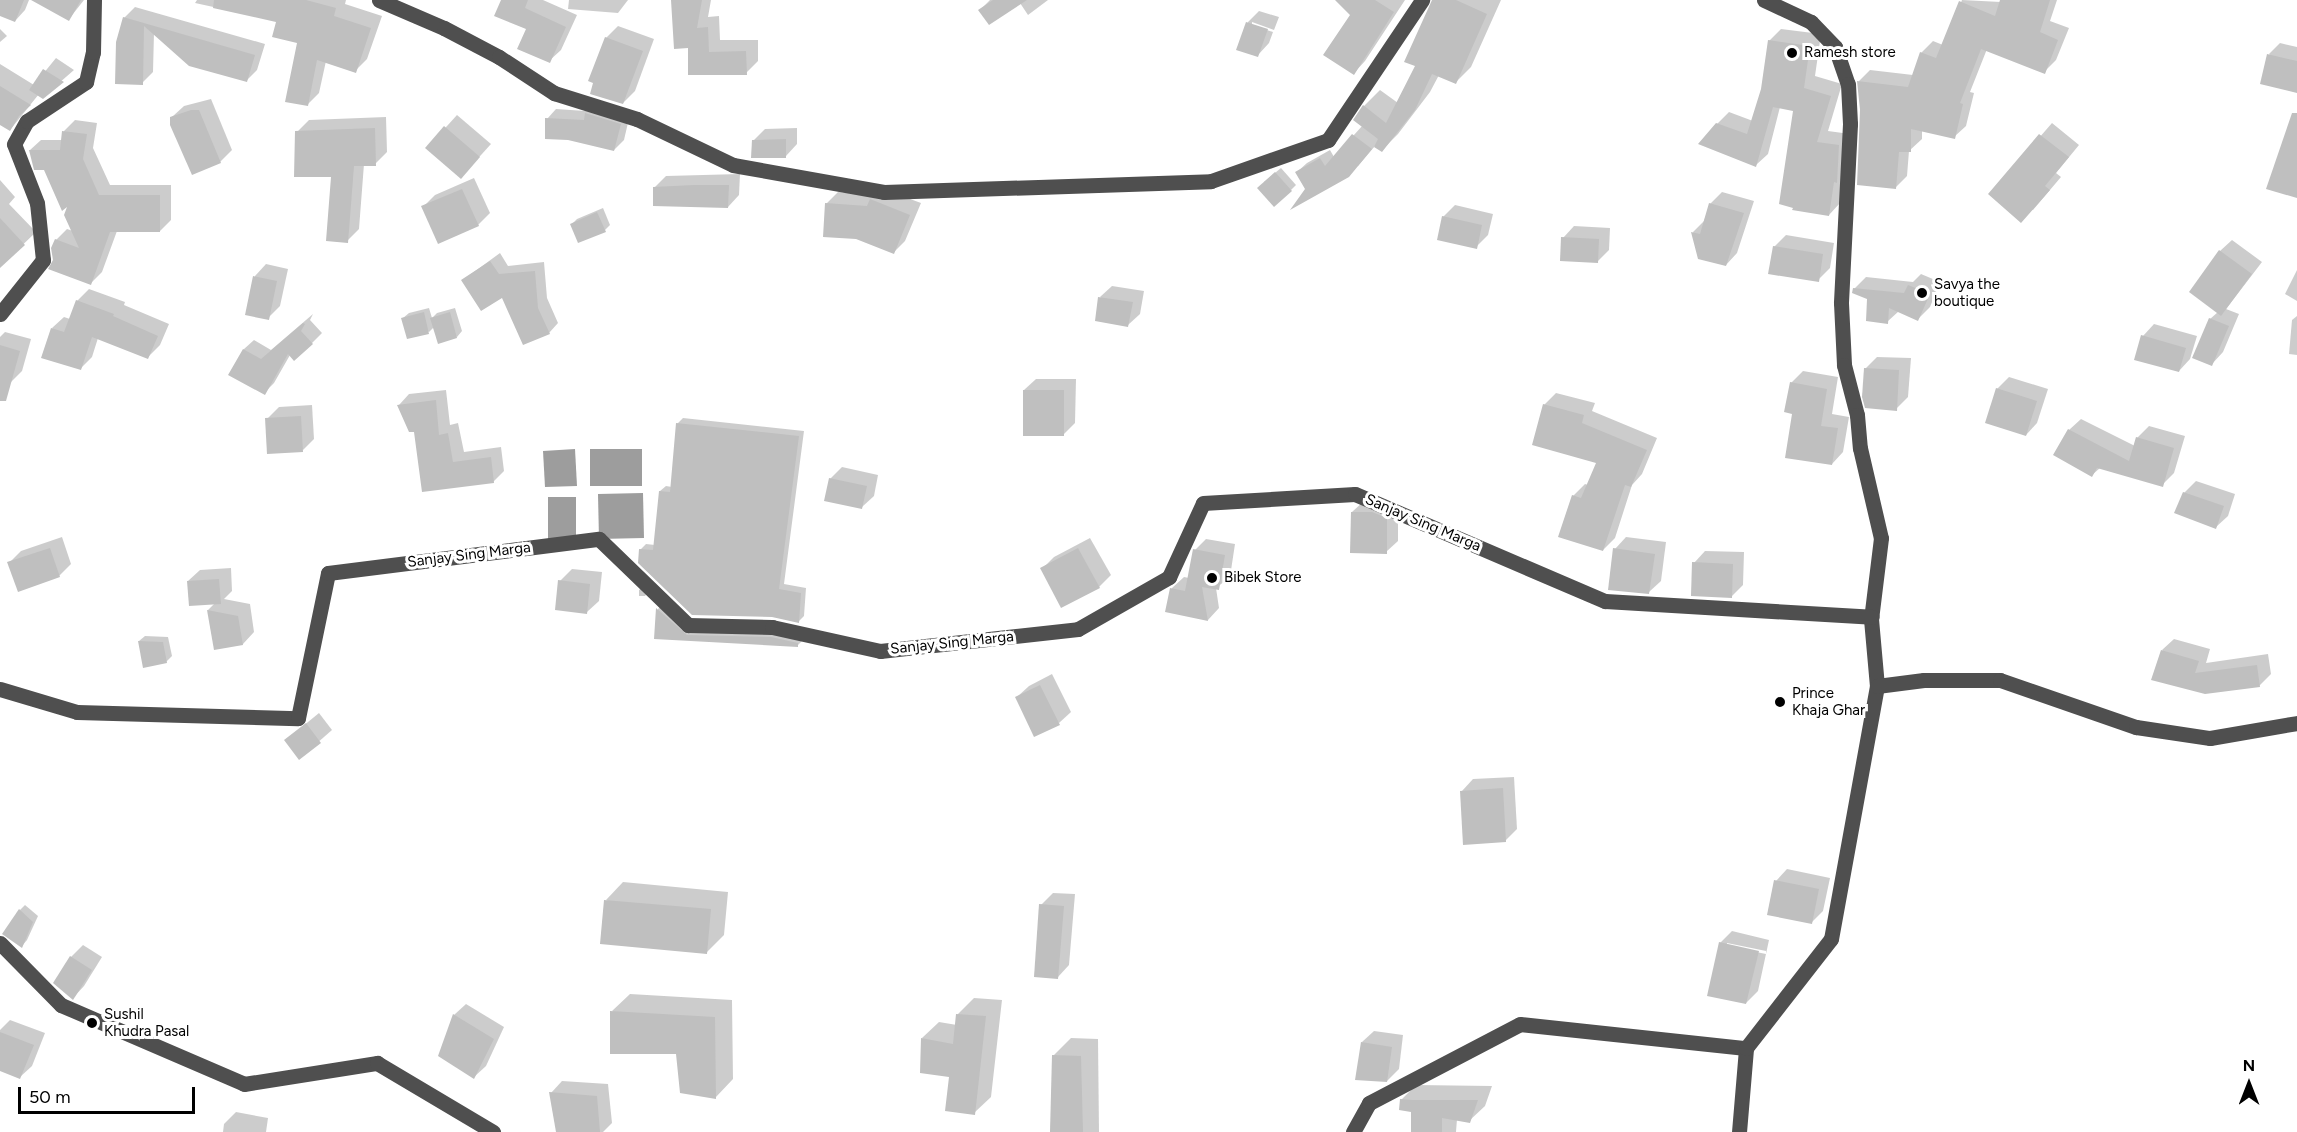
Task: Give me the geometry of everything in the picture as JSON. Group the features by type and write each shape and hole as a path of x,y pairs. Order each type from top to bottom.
{"street":[{"path":"0,314 44,260 37,203 14,144 27,121 86,82 93,52 94,0"},
{"path":"379,0 453,33 499,57 555,93 637,119 734,165 884,192 1211,181 1328,140 1422,0"},
{"path":"1739,1132 1746,1048 1831,939 1877,686 1872,617 1881,538 1860,448 1857,415 1844,365 1841,303 1850,124 1848,84 1835,47 1811,21 1792,5 1764,0"},
{"name":"Sanjay Sing Marga","path":"0,689 77,712 298,718 328,573 599,539 688,625 772,627 880,651 1078,629 1169,577 1203,503 1355,494 1605,601 1872,617"},
{"path":"1877,686 1924,680 2001,680 2136,727 2210,738 2297,723"},
{"path":"0,943 61,1005 244,1084 377,1063 492,1132"},
{"path":"1353,1132 1369,1103 1520,1024 1746,1048"}],"shaded area":[{"path":"575,449 577,486 545,487 543,451"},
{"path":"590,449 642,449 642,486 590,486"},
{"path":"643,493 644,538 599,539 598,494"},
{"path":"548,497 576,497 576,541 548,541"}],"building":[{"path":"0,0 24,0 15,22 0,16"},
{"path":"31,0 81,0 69,21"},
{"path":"214,0 306,0 336,8 334,16 371,28 356,73 317,60 308,106 285,102 297,43 272,37 276,22 213,8"},
{"path":"501,0 528,0 525,8 566,27 550,63 517,49 526,29 494,16"},
{"path":"671,0 702,0 697,28 708,27 709,52 746,51 747,75 688,75 688,48 674,49"},
{"path":"993,0 1027,0 989,25 978,10"},
{"path":"1335,0 1375,0 1394,12 1354,75 1323,55 1350,15"},
{"path":"1432,0 1456,0 1487,14 1456,84 1432,74 1415,110 1382,152 1374,147 1378,139 1353,120 1363,105 1386,123 1415,66 1404,62"},
{"path":"2000,0 2050,0 2040,32 2058,40 2045,74 1981,49 1960,103 1963,104 1955,139 1911,129 1911,152 1899,152 1896,189 1857,185 1860,110 1857,81 1908,87 1920,52 1936,58 1959,1 1995,16"},
{"path":"123,17 255,55 247,82 189,66 144,26 143,85 115,84 116,42"},
{"path":"1246,22 1268,29 1258,57 1236,50"},
{"path":"605,37 643,51 623,104 590,94 593,83 588,81"},
{"path":"1768,40 1810,46 1804,88 1831,96 1817,142 1839,145 1837,183 1834,182 1829,216 1792,210 1793,208 1779,204 1793,111 1773,107 1756,167 1698,144 1716,123 1747,134 1761,89"},
{"path":"2267,54 2297,61 2297,93 2260,84"},
{"path":"43,69 64,82 43,99 29,90"},
{"path":"0,86 31,105 19,116 10,131 0,125"},
{"path":"191,110 199,110 221,163 192,175 170,125 170,117"},
{"path":"585,113 621,124 614,151 568,140 545,139 545,118 584,120"},
{"path":"2292,113 2297,113 2297,198 2266,189"},
{"path":"444,126 480,157 461,179 425,148"},
{"path":"375,128 376,166 354,166 348,243 326,241 331,177 294,177 295,131"},
{"path":"62,131 87,134 83,159 99,195 160,195 160,232 110,232 91,285 48,269 53,260 51,248 55,239 79,248 64,215 67,207 62,211 44,170 34,170 29,150 60,150"},
{"path":"1352,134 1372,149 1349,177 1290,210 1305,189 1295,172 1320,158 1325,166"},
{"path":"2039,134 2069,157 2045,186 2050,190 2021,223 1988,194"},
{"path":"786,139 786,158 751,158 752,140"},
{"path":"1275,172 1292,191 1274,207 1257,188"},
{"path":"729,185 728,208 653,206 653,187"},
{"path":"462,189 479,226 438,244 421,206"},
{"path":"870,199 910,215 894,254 856,239 823,237 825,203 867,206"},
{"path":"1709,203 1744,213 1726,266 1698,259 1691,232 1700,234"},
{"path":"597,212 606,232 578,243 570,224"},
{"path":"1442,216 1482,225 1477,249 1437,240"},
{"path":"0,218 25,245 0,268"},
{"path":"1561,237 1599,239 1598,263 1560,261"},
{"path":"1773,246 1823,254 1819,282 1768,274"},
{"path":"2219,250 2252,274 2221,316 2189,292"},
{"path":"490,261 499,274 535,271 538,308 550,334 523,345 502,298 481,311 461,280"},
{"path":"253,276 277,281 269,320 245,315"},
{"path":"1908,285 1930,294 1918,321 1889,308 1888,324 1866,321 1867,299 1852,293 1853,288 1904,293"},
{"path":"1098,297 1133,302 1128,327 1095,321"},
{"path":"76,300 114,314 113,316 158,336 148,359 92,337 81,370 41,358 51,328 64,332"},
{"path":"424,312 429,334 407,339 401,318"},
{"path":"450,312 457,338 438,344 430,318"},
{"path":"2209,318 2229,326 2212,366 2192,358"},
{"path":"303,323 305,324 301,331 313,344 294,361 288,354 265,395 228,375 243,349 261,359"},
{"path":"2141,335 2186,348 2179,372 2134,360"},
{"path":"0,345 20,351 6,401 0,401"},
{"path":"1864,368 1899,370 1897,411 1865,408 1862,397"},
{"path":"1790,382 1827,389 1821,426 1838,428 1832,465 1785,458 1792,414 1784,412"},
{"path":"1996,388 2037,401 2026,436 1985,423"},
{"path":"1023,390 1064,390 1064,436 1023,436"},
{"path":"436,400 439,435 448,433 453,462 491,457 494,483 422,492 414,432 409,432 397,405"},
{"path":"1543,404 1584,415 1582,423 1647,450 1631,487 1625,485 1603,551 1558,537 1572,495 1581,498 1596,463 1532,445"},
{"path":"301,416 303,452 267,454 265,418"},
{"path":"676,423 799,436 779,589 801,593 799,623 772,617 692,615 638,563 639,549 653,550 659,491 670,492"},
{"path":"2068,429 2129,461 2136,437 2174,448 2163,487 2097,468 2092,477 2053,455"},
{"path":"829,478 867,486 862,509 824,501"},
{"path":"2183,492 2224,506 2216,529 2174,513"},
{"path":"1351,512 1372,512 1387,518 1387,554 1350,553"},
{"path":"50,548 60,577 18,592 7,562"},
{"path":"1078,548 1100,588 1061,608 1040,568"},
{"path":"1613,548 1655,554 1649,594 1608,590"},
{"path":"1193,549 1225,555 1219,590 1202,587 1208,621 1165,612 1170,588 1185,591"},
{"path":"1692,562 1733,564 1732,598 1691,596"},
{"path":"219,579 221,604 189,606 187,581"},
{"path":"558,580 590,584 587,614 555,610"},
{"path":"656,608 687,635 771,637 798,643 798,647 654,639"},
{"path":"207,610 238,616 243,645 214,650"},
{"path":"138,641 163,642 167,663 143,668"},
{"path":"2161,650 2199,661 2195,673 2257,665 2260,687 2205,694 2151,680"},
{"path":"1040,685 1060,725 1034,737 1015,697"},
{"path":"306,723 321,743 299,760 284,740"},
{"path":"1503,788 1506,842 1463,845 1460,791"},
{"path":"1774,880 1819,889 1812,924 1767,915"},
{"path":"604,900 711,909 707,954 600,944"},
{"path":"1039,904 1064,906 1058,979 1034,977"},
{"path":"19,909 33,922 22,948 2,934"},
{"path":"1719,942 1759,951 1746,1004 1707,996"},
{"path":"70,956 92,970 73,1000 53,983"},
{"path":"610,1011 715,1017 716,1099 680,1093 676,1054 610,1054"},
{"path":"453,1014 494,1039 474,1079 438,1056"},
{"path":"956,1014 986,1016 975,1115 945,1111 949,1077 920,1073 921,1038 953,1044"},
{"path":"0,1032 34,1045 20,1079 0,1071"},
{"path":"1361,1042 1392,1047 1387,1082 1355,1080"},
{"path":"1052,1055 1081,1056 1083,1132 1050,1132"},
{"path":"549,1092 597,1096 600,1132 556,1132"},
{"path":"1400,1099 1478,1100 1470,1123 1442,1118 1442,1132 1411,1132 1411,1112 1399,1110"}],"place":[{"name":"Ramesh store","path":"1792,53"},
{"name":"Savya the boutique","path":"1922,293"},
{"name":"Bibek Store","path":"1212,578"},
{"name":"Prince Khaja Ghar","path":"1780,702"},
{"name":"Sushil Khudra Pasal","path":"92,1023"}]}
